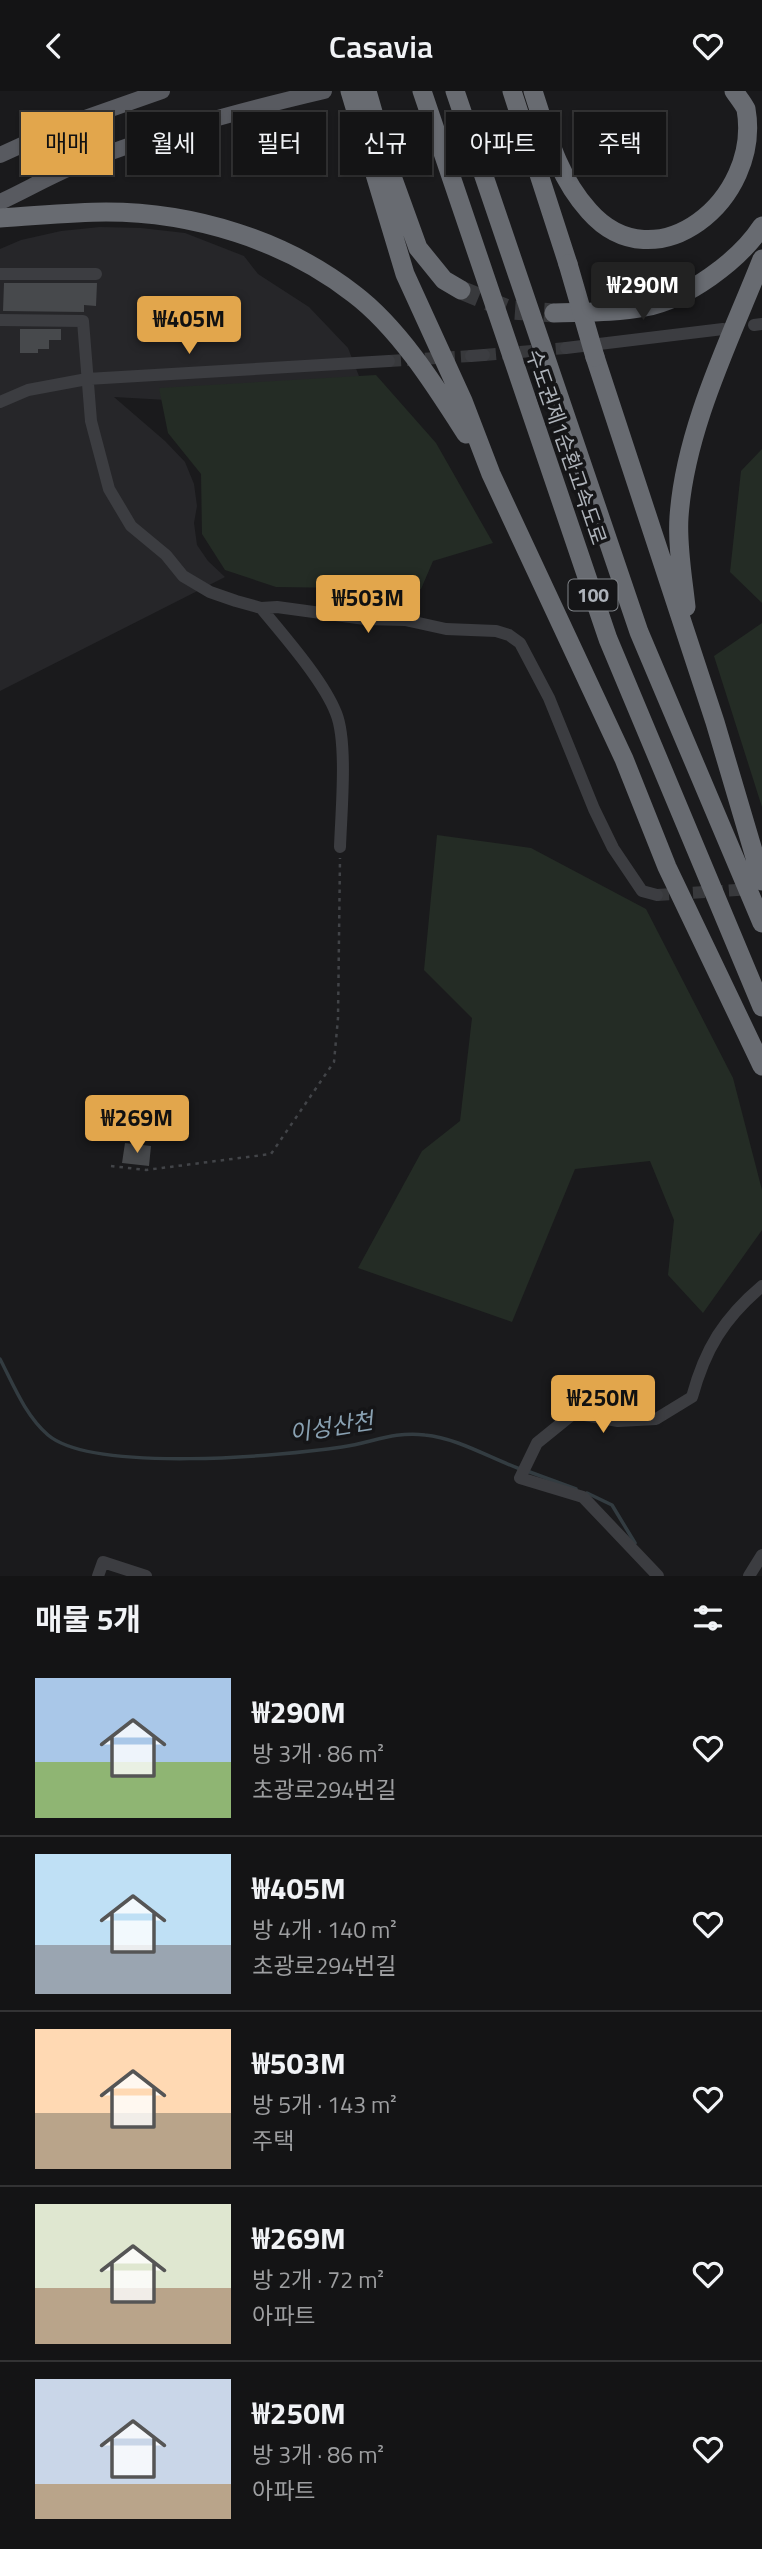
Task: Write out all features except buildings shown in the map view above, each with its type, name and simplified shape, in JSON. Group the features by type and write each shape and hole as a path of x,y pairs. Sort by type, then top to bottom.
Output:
{"highway":[{"path":"350,91 358,112"},
{"path":"367,91 371,112"},
{"name":"수도권제1순환고속도로","path":"422,91 608,639 762,1007"},
{"name":"수도권제1순환고속도로","path":"455,91 639,632 762,923"},
{"path":"512,91 568,264 595,358 688,640 762,881"},
{"path":"533,91 558,165 591,214 612,230 638,239 663,241 697,229 720,216 736,199 747,179 753,158 753,133 746,109 734,91"},
{"path":"383,175 405,274 463,401 491,474 624,759 667,867 762,1066"},
{"path":"384,175 418,248 443,280 461,290"},
{"path":"0,218 108,212 170,217 232,232 311,264 356,295 393,333 430,377 491,474"},
{"path":"554,313 647,307 686,291 724,269 762,226"},
{"path":"688,640 679,518 686,470 702,413 762,259"}],"main road":[{"path":"0,155 68,124 162,91"},
{"path":"0,202 71,167 159,136 324,91"}],"street":[{"path":"0,274 96,274"},
{"path":"0,320 83,321 91,421 109,489 131,526 166,555 183,576 210,591 261,608 278,607 365,619 405,620 446,629 496,631 509,635 520,643 550,698 580,776 613,848 642,891 657,895"},
{"path":"566,348 723,329"},
{"path":"471,356 485,355"},
{"path":"0,402 28,390 87,379 389,361"},
{"path":"261,608 299,654 337,715 341,744 340,847"},
{"path":"658,1576 583,1497 520,1478 537,1443 574,1413 618,1421 656,1419 692,1397 700,1365 720,1328 762,1286"},
{"path":"749,1576 762,1555"},
{"path":"98,1576 103,1562 146,1576"}],"path":[{"path":"111,1166 145,1170 271,1154 334,1062 338,1018 340,847"}],"shaded area":[{"path":"100,227 185,233 244,256 258,274 309,307 348,348 366,394 167,400 114,397 185,462 194,484 197,545 208,561 225,577 0,691 0,249 21,240 61,231"},
{"path":"376,375 436,443 493,543 433,561 421,589 276,587 225,570 202,534 201,474 168,433 159,388"},
{"path":"762,449 762,603 730,572 741,471"},
{"path":"762,623 762,807 714,656"},
{"path":"437,835 531,848 646,909 733,1078 762,1190 762,1230 703,1313 668,1275 674,1220 650,1161 575,1169 512,1322 358,1268 422,1151 460,1121 472,1018 424,970"}],"waterway":[{"name":"이성산천","path":"0,1359 26,1409 48,1435 71,1447 104,1454 145,1458 234,1457 314,1451 413,1434 449,1440 520,1469"},
{"name":"이성산천","path":"527,1471 576,1489"},
{"name":"이성산천","path":"587,1493 612,1505 635,1543"}],"tunnel":[{"path":"461,290 510,310 554,313"},
{"path":"484,355 566,348"},
{"path":"389,361 471,356"},
{"path":"657,895 754,889"}]}
